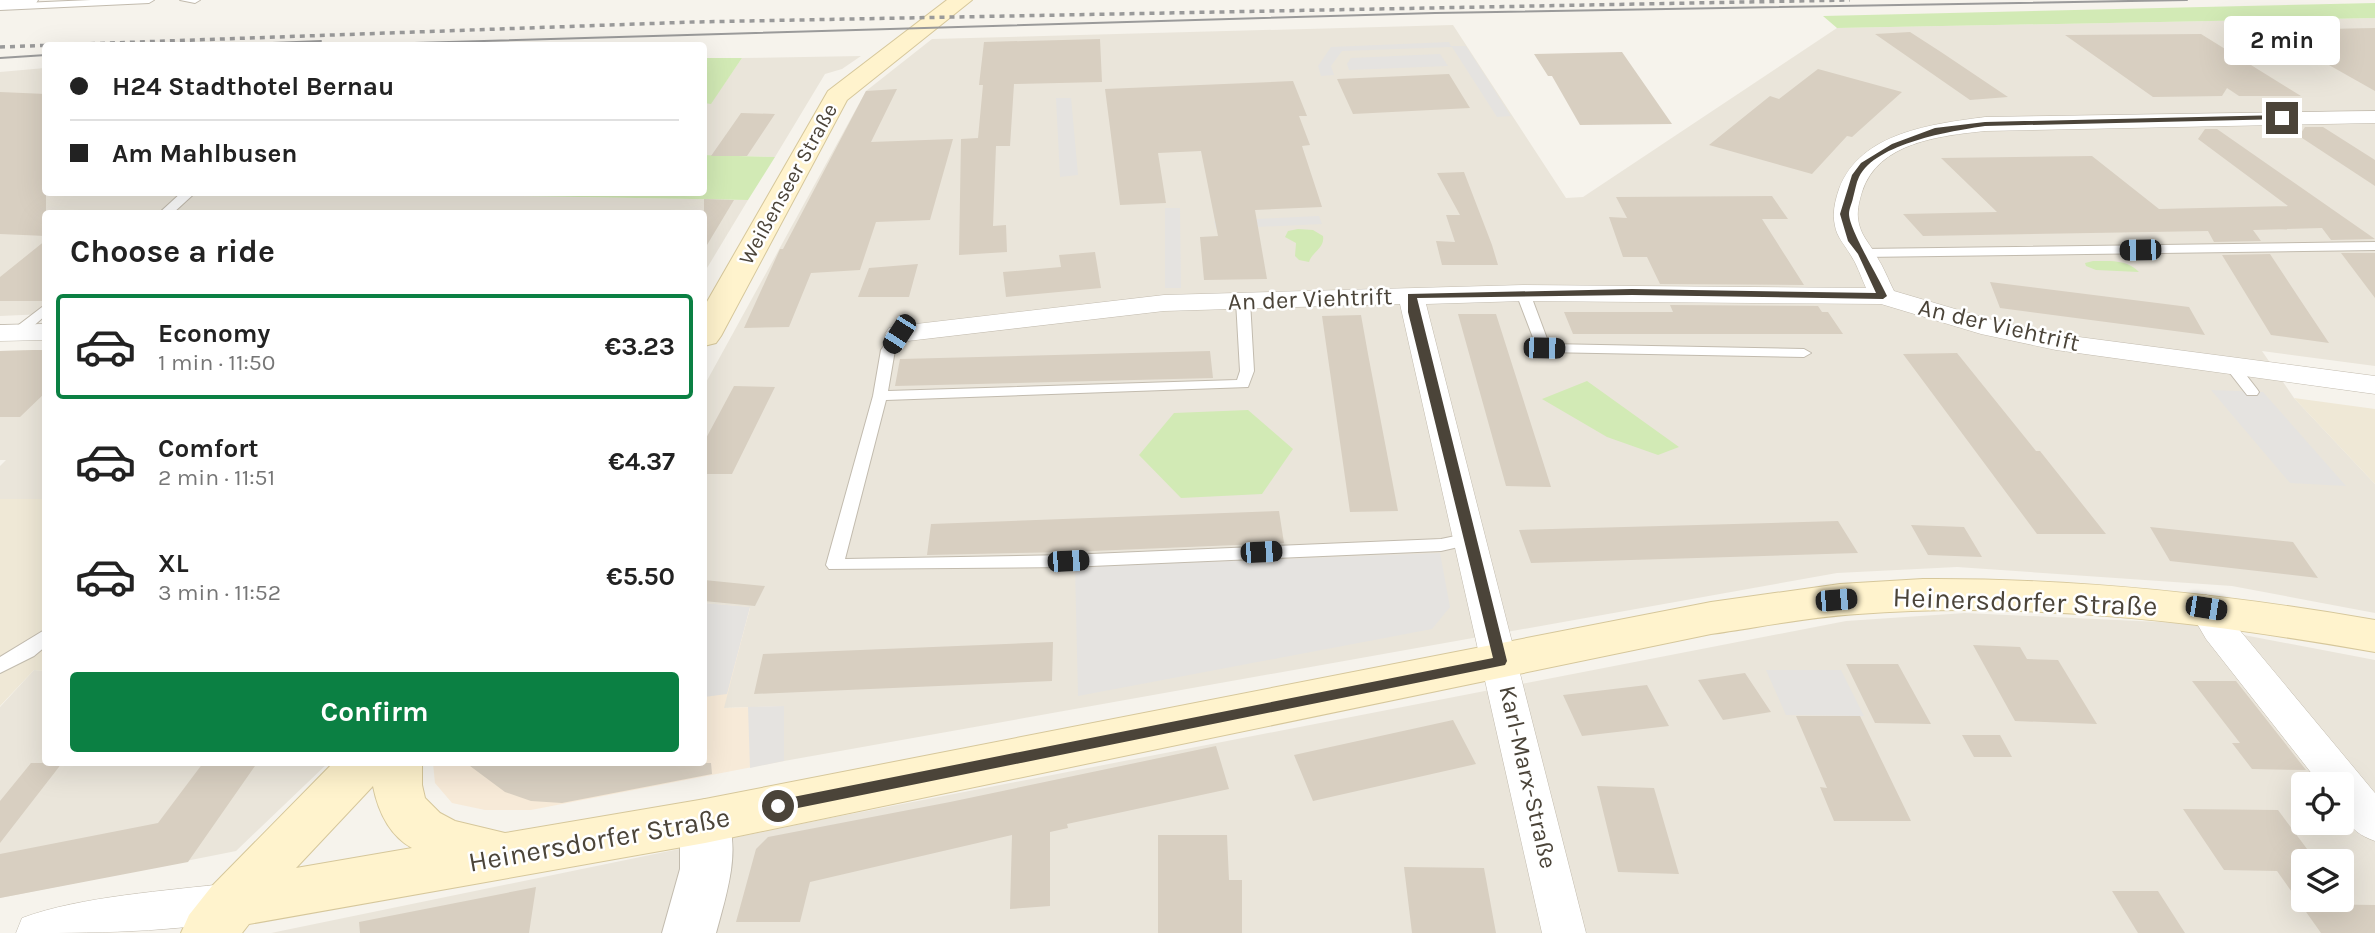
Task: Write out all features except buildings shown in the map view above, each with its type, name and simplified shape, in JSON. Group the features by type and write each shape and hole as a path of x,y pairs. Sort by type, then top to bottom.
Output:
{"main road":[{"name":"Weißenseer Straße","path":"707,322 837,96 961,0"},
{"name":"Heinersdorfer Straße","path":"219,918 518,855 705,821 1711,618 1860,598 2063,598 2206,608 2375,636"},
{"path":"219,918 362,766"},
{"path":"398,766 400,802 421,829 443,840 471,848 518,855"}],"street":[{"path":"0,1 27,0"},
{"path":"1883,296 1863,253 1853,241 1845,214 1854,177 1874,157 1894,146 1935,131 1995,124 2375,117"},
{"name":"An der Viehtrift","path":"899,334 1164,303 1522,293 1883,296 1991,328 2056,342 2375,385"},
{"name":"Karl-Marx-Straße","path":"1412,296 1413,312 1564,933"},
{"path":"8,333 42,332"},
{"path":"2206,608 2219,630 2375,823"},
{"path":"688,933 706,869 705,821"},
{"path":"38,933 128,916 219,918"}],"lane":[{"path":"0,7 149,0"},
{"path":"185,0 195,0"},
{"path":"169,210 185,196"},
{"path":"1863,253 2375,246"},
{"path":"1522,293 1544,348 1804,353"},
{"path":"880,396 1243,384 1247,370 1243,300"},
{"path":"8,333 42,312"},
{"name":"An der Viehtrift","path":"899,334 888,350 880,396 835,565 1068,561 1441,545 1470,539"},
{"path":"2231,365 2252,392"},
{"path":"0,666 42,639"}],"shaded area":[{"path":"2375,18 2375,366 2262,351 2294,398 2375,484 2375,613 2232,586 1957,567 1837,573 784,761 784,706 723,708 750,608 707,603 707,381 866,91 932,39 1453,25 1566,198 1583,197 1837,28"},
{"path":"1449,42 1451,46 1466,46 1511,116 1497,117 1452,47 1342,51 1331,66 1334,75 1321,76 1318,66 1331,47"},
{"path":"1440,54 1448,66 1349,70 1347,64 1351,58"},
{"path":"861,56 842,69 825,74 775,157 707,155 707,103 711,103 742,58"},
{"path":"42,68 42,196 525,196 748,200 707,268 707,210 42,210 42,314 0,316 0,72"},
{"path":"1056,98 1071,98 1078,175 1060,177"},
{"path":"1165,208 1180,208 1181,288 1165,288"},
{"path":"1319,216 1322,224 1216,229 1214,221"},
{"path":"42,350 42,499 0,499 0,466 6,460 0,460 0,351"},
{"path":"2211,390 2263,392 2346,486 2290,483"},
{"path":"2294,398 2375,409 2375,484"},
{"path":"0,499 42,499 42,671 34,670 0,706"},
{"path":"1440,553 1450,607 1432,629 1078,696 1075,567"},
{"path":"707,603 750,607 724,708 784,706 784,761 531,810 485,810 452,803 435,783 433,766 707,766"},
{"path":"707,603 750,607 727,694 707,697"},
{"path":"1965,613 2181,623 2375,660 2375,933 271,933 820,820 1846,621"},
{"path":"34,670 42,671 42,766 325,766 236,851 0,898 0,707"},
{"path":"1766,670 1841,670 1864,716 1786,715"},
{"path":"784,706 784,761 750,768 748,707"}],"green space":[{"path":"2375,3 2375,18 1837,28 1823,16"},
{"path":"707,58 742,58 711,104 707,103"},
{"path":"707,155 775,157 748,200 524,196 707,196"},
{"path":"1313,230 1323,236 1322,244 1309,262 1299,260 1295,256 1296,243 1285,237 1288,231"},
{"path":"2085,263 2124,263 2139,272 2096,270 2086,266"},
{"path":"1587,381 1679,447 1658,455 1607,437 1542,399"},
{"path":"1248,410 1293,449 1262,494 1181,498 1139,455 1174,413"}],"tram line":[{"path":"446,42 1435,13 2187,0"},
{"path":"297,42 321,41"},
{"path":"0,58 42,55"}],"railway":[{"path":"139,42 693,22 1850,0"},
{"path":"0,47 42,45"}],"route":[{"path":"778,806 1500,661 1413,312 1412,296 1632,292 1883,296 1863,253 1853,241 1845,214 1854,177 1874,157 1894,146 1935,131 1985,124 2282,118"}]}
